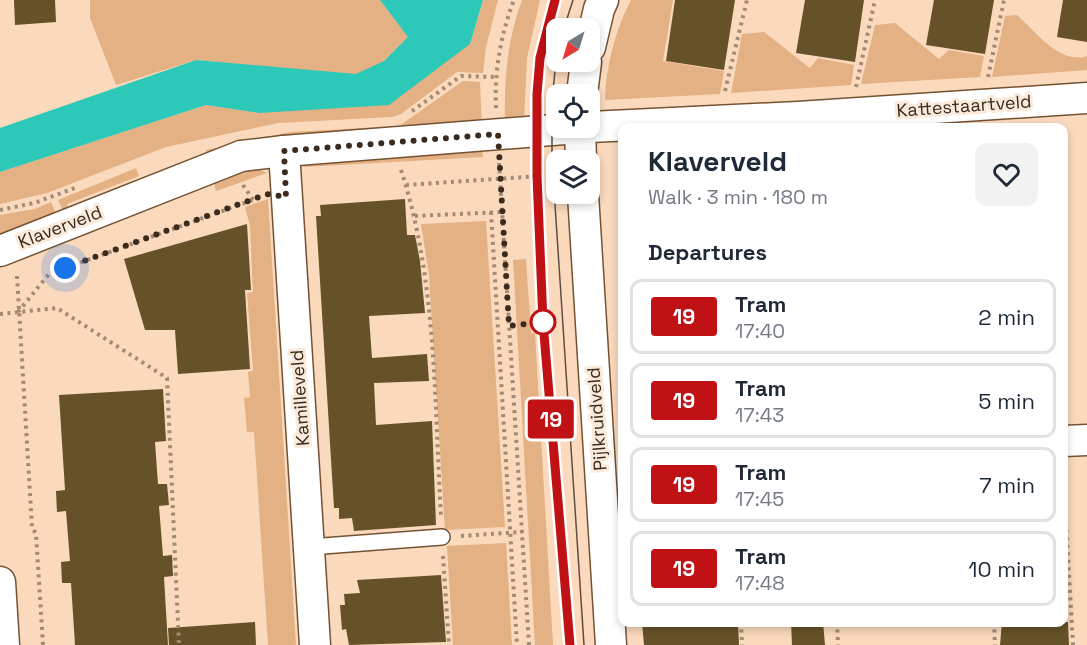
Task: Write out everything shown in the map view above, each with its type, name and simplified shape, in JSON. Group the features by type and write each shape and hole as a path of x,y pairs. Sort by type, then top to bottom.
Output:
{"street":[{"path":"596,18 603,0"},
{"name":"Kattestaartveld","path":"675,123 1087,98"},
{"name":"Kattestaartveld","path":"600,127 618,126"},
{"name":"Klaverveld","path":"8,262 241,156 546,130"},
{"name":"Kamilleveld","path":"284,151 315,645"},
{"name":"Pijlkruidveld","path":"584,204 611,467 611,645"},
{"path":"1068,441 1087,440"},
{"path":"0,582 4,645"}],"lane":[{"path":"310,547 442,537"}],"path":[{"path":"514,0 508,16 496,77 499,163 529,645"},
{"path":"718,121 747,0"},
{"path":"850,114 875,0"},
{"path":"982,105 1004,0"},
{"path":"400,168 415,216 427,286 449,645"},
{"path":"406,185 546,176"},
{"path":"18,312 49,274 267,194 286,197"},
{"path":"491,212 517,645"},
{"path":"415,216 502,212"},
{"path":"8,262 18,312 32,527 36,534 43,645"},
{"path":"0,314 57,308 167,378 179,645"},
{"path":"442,537 522,532"},
{"path":"1068,556 1073,645"},
{"path":"741,627 742,645"},
{"path":"837,627 838,645"},
{"path":"994,627 995,645"}],"shaded area":[{"path":"90,0 380,0 409,37 384,61 356,75 196,60 116,85 90,18"},
{"path":"483,0 498,0 486,47 483,73 457,72 401,114 392,117 278,123 166,147 47,193 0,204 0,172 206,105 259,113 470,44"},
{"path":"522,0 540,0 527,58 524,122 505,123 508,61 513,30"},
{"path":"631,0 673,0 663,61 724,71 720,94 605,100 612,48"},
{"path":"1017,15 1040,38 1058,51 1077,58 1087,56 1087,70 992,77 1005,16"},
{"path":"895,23 939,59 949,50 984,56 980,77 861,84 875,25"},
{"path":"764,32 810,68 818,58 854,65 851,85 731,93 742,34"},
{"path":"463,81 480,82 482,126 210,162 206,150 290,132 399,126"},
{"path":"482,146 483,157 304,167 310,160"},
{"path":"247,164 267,173 216,191 212,177"},
{"path":"136,168 139,176 67,204 71,215 66,217 58,200"},
{"path":"268,199 296,645 268,645 254,432 247,432 244,398 250,397 248,372 253,371 247,293 253,292 250,226 245,207"},
{"path":"51,202 58,219 0,244 0,215 35,209"},
{"path":"486,221 505,527 445,530 429,275 421,224"},
{"path":"526,259 531,333 535,333 553,645 535,645 513,260"},
{"path":"506,543 512,645 453,645 447,546"}],"water":[{"path":"380,0 483,0 470,44 389,105 259,113 206,105 0,172 0,128 196,60 356,74 384,61 408,37"}],"building":[{"path":"14,0 55,0 56,22 15,25"},
{"path":"675,0 735,0 724,70 666,61"},
{"path":"805,0 864,0 855,62 796,53"},
{"path":"934,0 994,0 985,54 926,45"},
{"path":"1063,0 1087,0 1087,42 1057,37"},
{"path":"405,199 407,235 415,235 425,313 369,316 372,358 427,354 429,381 374,383 376,425 432,421 436,525 354,531 352,518 339,519 339,508 334,508 316,216 321,216 320,205"},
{"path":"247,224 251,290 245,290 250,369 178,374 175,330 145,330 124,259"},
{"path":"163,389 166,441 155,442 158,484 167,484 169,505 159,506 163,556 172,555 173,576 164,577 168,645 75,645 71,583 62,583 61,562 70,561 66,511 57,512 56,491 65,490 59,395"},
{"path":"441,575 446,642 349,645 346,629 342,630 340,605 345,605 344,594 360,593 357,580"},
{"path":"255,622 256,645 169,645 168,628"},
{"path":"1068,622 1069,645 1000,645 1002,627 1068,627"},
{"path":"642,627 738,627 739,645 644,645"},
{"path":"791,627 823,627 825,645 792,645"}],"tram line":[{"path":"555,0 547,31 538,92 536,153 546,347 570,645"},
{"name":"19","path":"555,0 540,58 537,94 537,176 543,322 570,645"},
{"path":"567,18 573,0"},
{"path":"555,72 552,102 552,159 584,645"}],"route":[{"path":"65,268 267,194 286,197 284,151 498,134 509,326 543,322"}]}
